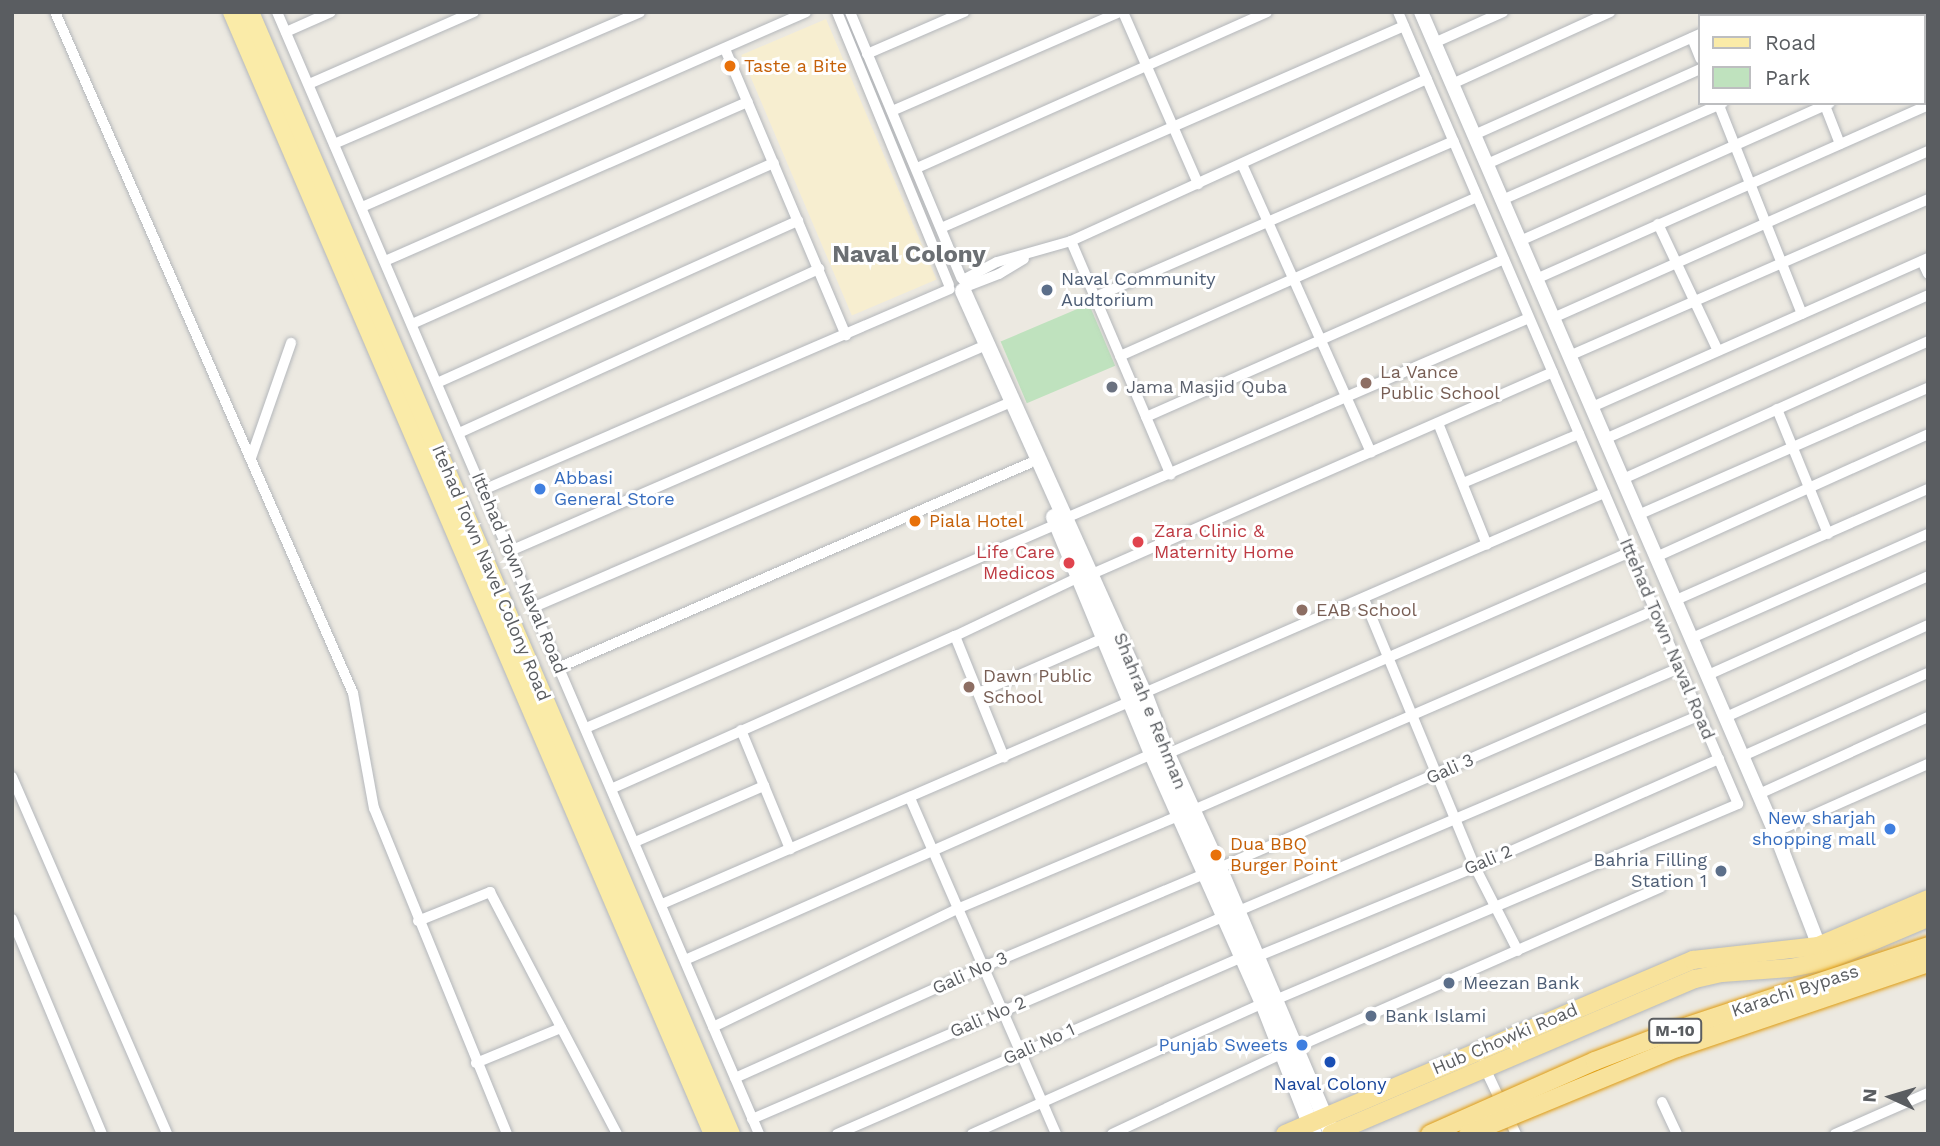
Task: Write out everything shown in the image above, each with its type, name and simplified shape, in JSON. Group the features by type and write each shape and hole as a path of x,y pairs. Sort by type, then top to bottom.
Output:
{"highway":[{"name":"Hub Chowki Road","path":"1285,1134 1322,1128 1476,1050 1693,960 1822,953 1928,899"},
{"path":"1322,1128 1485,1069 1695,979 1721,973 1790,968 1822,953 1928,918"},
{"name":"Karachi Bypass","path":"1430,1134 1651,1040 1928,946"},
{"name":"Karachi Bypass","path":"1468,1134 1676,1048 1928,963"}],"main road":[{"name":"Itehad Town Navel Colony Road","path":"232,12 285,115 731,1134"},
{"name":"Itehad Town Navel Colony Road","path":"250,12 285,115 713,1134"},
{"name":"Shahrah e Rehman","path":"958,286 979,348 1004,405 1030,463 1062,521"},
{"name":"Shahrah e Rehman","path":"958,286 1086,576 1138,697 1159,754 1213,871 1322,1128"},
{"name":"Shahrah e Rehman","path":"1086,576 1104,638 1138,697"}],"street":[{"path":"55,12 353,693 374,808 507,1134"},
{"name":"Ittehad Town Naval Road","path":"277,12 759,1134"},
{"path":"286,32 331,12"},
{"path":"309,84 474,12"},
{"path":"334,144 639,12"},
{"path":"362,207 806,12"},
{"path":"836,12 958,286"},
{"path":"850,12 917,167 941,228 958,286"},
{"path":"867,54 964,12"},
{"path":"892,111 1121,12 1198,184"},
{"path":"917,167 1267,12"},
{"name":"Ittehad Town Naval Road","path":"972,1134 1269,1001 1738,804 1398,12"},
{"path":"1421,12 1743,756 1822,953"},
{"path":"1434,43 1503,12"},
{"path":"1452,84 1610,12"},
{"path":"1742,14 1749,12"},
{"path":"941,228 1404,26"},
{"path":"1474,135 1696,36"},
{"path":"725,49 846,335"},
{"path":"1487,164 1699,69"},
{"path":"483,491 958,286 999,274 1032,254 1071,241 1427,79"},
{"path":"385,261 748,102"},
{"path":"1502,200 1718,105"},
{"path":"1720,105 1802,314"},
{"path":"1520,241 1824,105"},
{"path":"1826,105 1840,144"},
{"path":"1536,279 1928,105"},
{"path":"1095,297 1454,141"},
{"path":"1553,318 1928,151"},
{"path":"412,324 774,163"},
{"path":"1242,164 1371,452"},
{"path":"1120,356 1477,197"},
{"path":"1569,356 1928,199"},
{"path":"437,383 798,221"},
{"path":"1658,225 1718,351"},
{"path":"1071,241 1171,475"},
{"path":"1146,417 1504,259"},
{"path":"1592,407 1925,259 1928,274"},
{"path":"459,433 818,269"},
{"path":"1605,439 1928,295"},
{"path":"586,729 1529,318"},
{"path":"1623,479 1928,341"},
{"path":"251,458 291,343"},
{"path":"510,551 979,348"},
{"path":"612,788 1086,576 1553,372"},
{"path":"1638,515 1928,388"},
{"path":"534,607 1004,405"},
{"path":"1777,410 1828,534"},
{"path":"1438,423 1488,545"},
{"path":"1462,483 1579,434"},
{"path":"1656,557 1928,434"},
{"path":"560,667 1030,463"},
{"path":"1676,600 1928,489"},
{"path":"662,904 1604,493"},
{"path":"1692,638 1928,534"},
{"path":"685,960 934,849 1389,658 1630,552"},
{"path":"1708,675 1928,576"},
{"path":"1364,599 1475,867 1498,907 1518,951"},
{"path":"713,1027 957,909 1655,610"},
{"path":"1726,717 1928,625"},
{"path":"955,636 1003,757"},
{"path":"978,693 1104,638"},
{"name":"Gali 3","path":"1213,871 1679,668"},
{"path":"1743,756 1928,673"},
{"path":"1231,914 1700,715"},
{"path":"1759,794 1928,717"},
{"path":"741,730 790,849"},
{"name":"Gali 2","path":"1249,957 1475,867 1718,759"},
{"path":"1775,832 1928,764"},
{"path":"12,777 167,1134"},
{"path":"635,842 764,786"},
{"path":"910,798 1056,1134"},
{"name":"Gali No 3","path":"735,1078 982,967 1213,871"},
{"path":"1112,1134 1289,1051 1661,887"},
{"path":"418,921 490,892 617,1134"},
{"name":"Gali No 2","path":"752,1119 1231,914"},
{"path":"12,919 102,1134"},
{"name":"Gali No 1","path":"837,1134 1021,1052 1249,957"},
{"path":"476,1063 561,1028"},
{"path":"1476,1050 1516,1134"},
{"path":"1835,1134 1928,1093"},
{"path":"1662,1102 1677,1134"}],"green space":[{"path":"1089,304 1115,366 1027,403 1001,342"}],"sand":[{"path":"826,19 937,280 852,315 741,55"}],"place":[{"name":"Taste a Bite","path":"730,66"},
{"name":"Naval Community Audtorium","path":"1047,290"},
{"name":"La Vance Public School","path":"1366,383"},
{"name":"Jama Masjid Quba","path":"1112,387"},
{"name":"Abbasi General Store","path":"540,489"},
{"name":"Piala Hotel","path":"915,521"},
{"name":"Zara Clinic & Maternity Home","path":"1138,542"},
{"name":"Life Care Medicos","path":"1069,563"},
{"name":"EAB School","path":"1302,610"},
{"name":"Dawn Public School","path":"969,687"},
{"name":"New sharjah shopping mall","path":"1890,829"},
{"name":"Dua BBQ Burger Point","path":"1216,855"},
{"name":"Bahria Filling Station 1","path":"1721,871"},
{"name":"Meezan Bank","path":"1449,983"},
{"name":"Bank Islami","path":"1371,1016"},
{"name":"Punjab Sweets","path":"1302,1045"},
{"name":"Naval Colony","path":"1330,1062"}],"district":[{"name":"Naval Colony","path":"909,255"}]}
